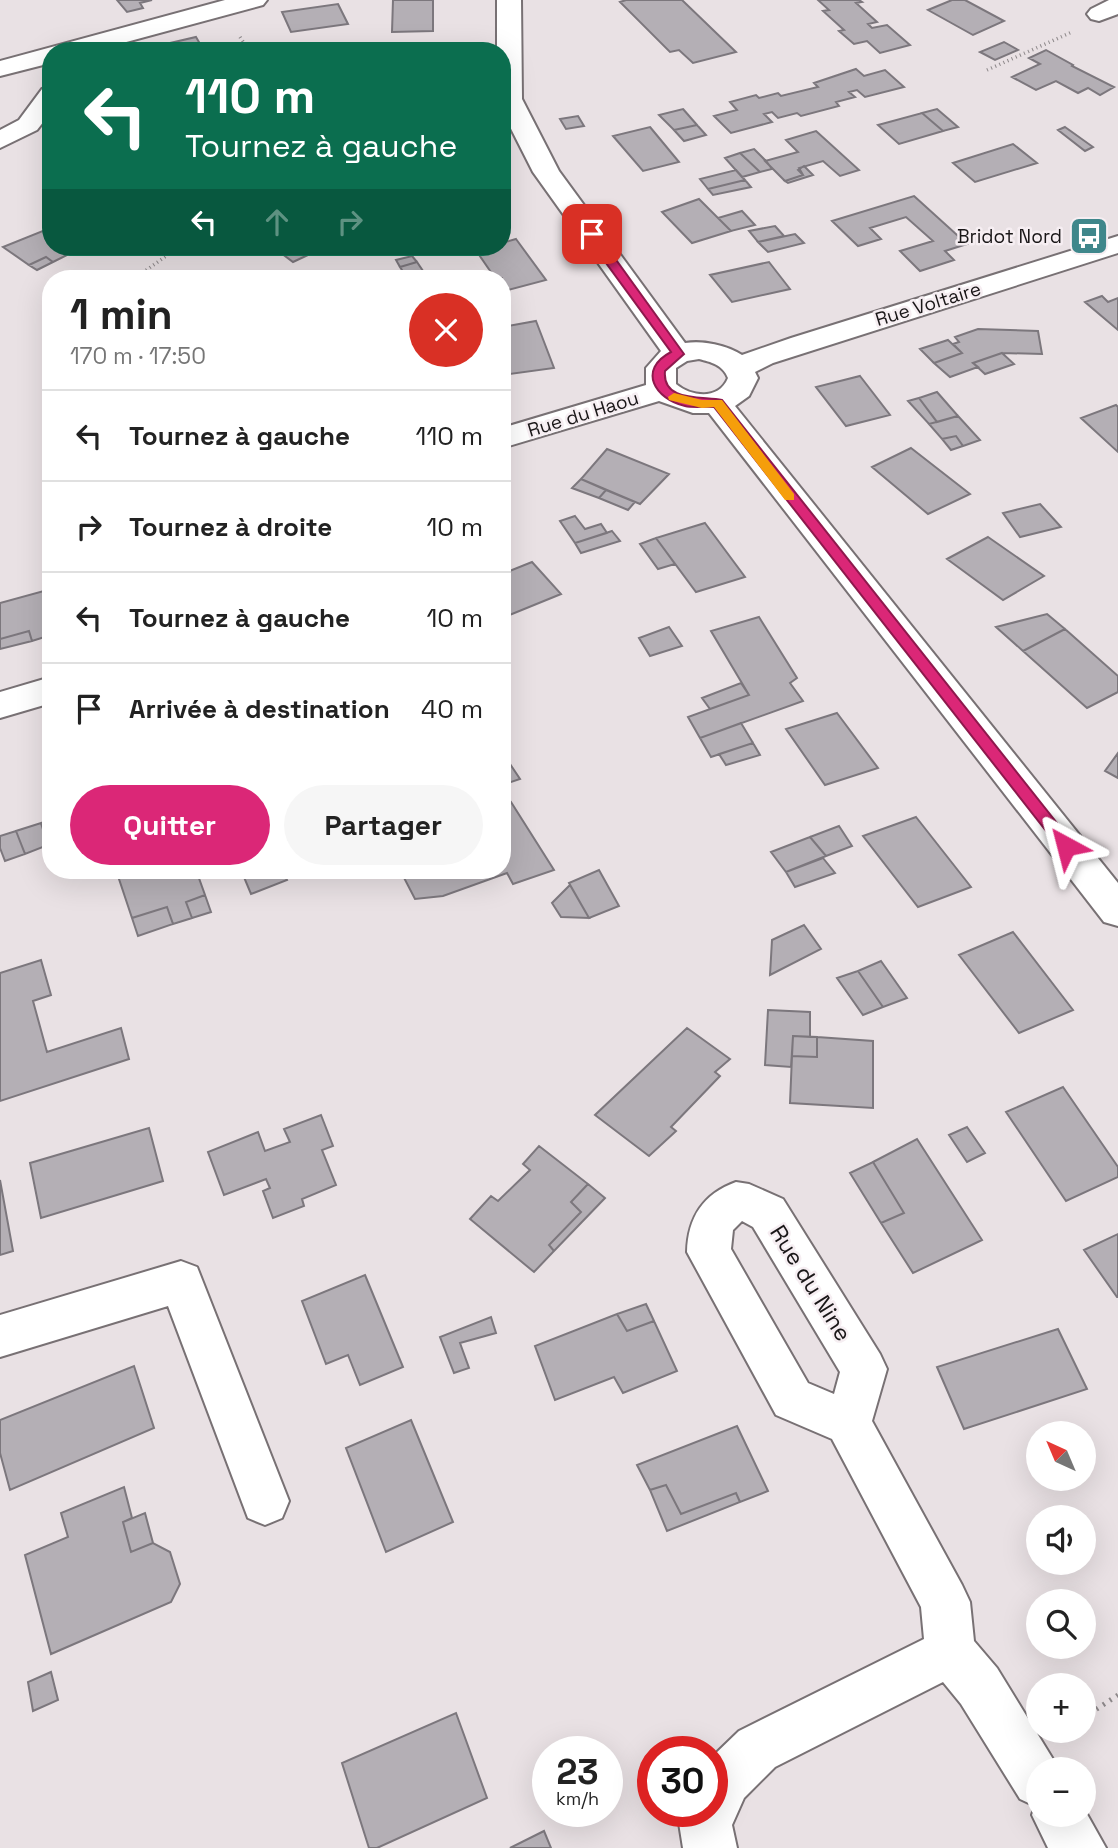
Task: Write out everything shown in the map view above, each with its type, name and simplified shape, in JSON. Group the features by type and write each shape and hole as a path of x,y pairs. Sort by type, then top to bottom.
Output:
{"street":[{"path":"96,42 255,0"},
{"path":"509,0 509,42"},
{"path":"0,69 42,57"},
{"path":"511,103 546,172 678,354"},
{"path":"0,140 28,125 42,106"},
{"name":"Rue Voltaire","path":"740,368 801,344 1118,244"},
{"path":"699,350 714,352 733,360 740,368 744,381 740,390 717,403 687,402 663,390 658,379 659,370 667,359 699,350"},
{"name":"Rue du Haou","path":"511,435 663,390"},
{"path":"717,403 1118,911"},
{"path":"0,705 42,693"},
{"name":"Rue du Nine","path":"736,1201 749,1203 768,1213 864,1369 848,1423 792,1399 709,1252 709,1231 714,1221 719,1212 736,1201"},
{"path":"0,1336 181,1282 265,1501"},
{"path":"848,1423 945,1602 950,1652 979,1686 1026,1762"},
{"path":"728,1778 757,1749 950,1652"},
{"path":"706,1827 710,1848"},
{"path":"1066,1827 1079,1848"}],"path":[{"path":"987,70 1081,27 1109,10"},
{"path":"146,270 166,256"},
{"path":"1096,1709 1118,1695"}],"building":[{"path":"117,0 152,0 140,3 143,8 127,12"},
{"path":"393,0 433,0 433,31 392,32"},
{"path":"682,0 736,52 693,63 679,50 670,52 620,2"},
{"path":"818,0 859,0 862,2 856,3 877,22 868,24 872,28 887,25 910,45 880,53 867,41 854,44 839,31 844,30 823,11 829,10"},
{"path":"952,0 965,0 1004,21 973,35 928,10"},
{"path":"338,4 348,24 291,32 282,12"},
{"path":"196,37 199,42 174,42"},
{"path":"1004,42 1018,50 995,60 980,52"},
{"path":"1046,50 1114,87 1100,95 1088,88 1078,93 1056,81 1036,90 1012,77 1040,64 1029,58"},
{"path":"856,69 864,76 885,70 904,87 865,97 857,90 849,92 855,97 836,102 839,106 801,116 797,113 778,118 772,112 764,114 772,122 731,133 714,116 737,110 730,102 756,95 759,98 778,93 781,96 818,87 814,83"},
{"path":"683,109 697,125 674,130 659,115"},
{"path":"937,109 958,127 943,131 922,113"},
{"path":"922,113 943,131 899,144 878,125"},
{"path":"578,116 584,126 566,129 560,119"},
{"path":"697,125 706,135 684,141 674,130"},
{"path":"650,127 679,162 643,171 613,136"},
{"path":"1065,127 1093,147 1085,151 1058,130"},
{"path":"816,131 859,170 840,176 823,161 799,168 803,175 785,181 765,161 798,152 786,140"},
{"path":"1013,144 1037,163 975,182 953,163"},
{"path":"754,149 772,169 760,172 740,153"},
{"path":"740,153 760,172 742,177 725,158"},
{"path":"804,166 813,175 788,183 785,181 803,175 798,170"},
{"path":"736,170 745,180 708,189 700,179"},
{"path":"745,180 751,187 713,195 708,189"},
{"path":"914,196 967,244 945,251 954,260 920,271 900,251 933,241 906,217 870,228 881,239 858,246 832,221"},
{"path":"699,199 731,231 692,243 662,212"},
{"path":"742,211 755,225 731,231 718,218"},
{"path":"775,226 784,236 758,242 749,231"},
{"path":"42,231 42,256 65,256 53,262 46,257 29,265 3,247"},
{"path":"795,234 804,243 768,252 758,242"},
{"path":"516,239 546,280 511,289 511,270 489,270 480,256 511,256 511,240"},
{"path":"285,256 306,256 293,262"},
{"path":"412,256 417,262 400,267 396,260"},
{"path":"46,257 53,262 37,270 29,265"},
{"path":"417,262 422,270 402,270 400,267"},
{"path":"769,262 790,289 732,302 710,275"},
{"path":"1102,296 1108,302 1118,298 1118,330 1085,302"},
{"path":"536,321 554,368 511,374 511,325"},
{"path":"978,329 1038,331 1042,354 1002,353 973,363 978,367 950,377 934,363 962,353 953,344 959,342 955,337"},
{"path":"948,340 962,353 934,363 920,349"},
{"path":"1002,353 1014,364 985,374 973,363"},
{"path":"860,376 890,415 846,426 816,387"},
{"path":"937,392 958,416 937,422 919,398"},
{"path":"919,398 937,422 929,424 908,401"},
{"path":"1116,405 1118,407 1118,452 1081,418"},
{"path":"958,416 980,440 963,446 956,436 942,439 929,424"},
{"path":"956,436 963,446 951,450 942,439"},
{"path":"911,448 970,494 928,514 872,467"},
{"path":"607,449 669,474 640,504 581,479"},
{"path":"581,479 606,490 599,498 572,488"},
{"path":"606,490 635,502 628,510 599,498"},
{"path":"1040,504 1061,527 1020,537 1003,513"},
{"path":"575,516 585,529 601,524 607,533 575,543 560,521"},
{"path":"705,523 745,577 696,592 656,538"},
{"path":"612,531 620,541 581,553 575,543"},
{"path":"988,537 1044,576 1003,600 947,559"},
{"path":"656,538 675,564 658,569 640,544"},
{"path":"532,562 561,594 511,614 511,570"},
{"path":"42,591 42,638 32,641 29,631 0,639 0,603"},
{"path":"1047,614 1065,629 1023,651 996,627"},
{"path":"759,617 797,678 790,683 803,701 700,738 688,717 749,695 711,631"},
{"path":"669,627 682,646 650,656 639,638"},
{"path":"1065,629 1118,676 1118,692 1087,708 1023,651"},
{"path":"29,631 32,641 0,649 0,639"},
{"path":"741,683 749,695 710,709 702,698"},
{"path":"837,713 878,768 825,785 786,729"},
{"path":"741,723 753,743 711,757 700,738"},
{"path":"753,743 760,755 726,765 719,754"},
{"path":"1118,753 1118,778 1105,771"},
{"path":"511,766 520,779 511,782"},
{"path":"511,802 554,870 513,884 510,879"},
{"path":"916,817 971,887 918,907 863,836"},
{"path":"41,823 42,847 25,854 16,831"},
{"path":"839,826 852,846 826,856 810,837"},
{"path":"16,831 25,854 5,861 0,848 0,836"},
{"path":"810,837 826,856 786,872 771,852"},
{"path":"823,858 835,873 795,887 786,872"},
{"path":"599,870 619,906 589,918 569,883"},
{"path":"119,879 199,879 205,895 186,902 192,918 173,924 167,907 132,918"},
{"path":"245,879 287,880 251,894"},
{"path":"405,879 490,879 443,896 415,899"},
{"path":"570,885 589,918 561,917 552,903"},
{"path":"205,895 211,912 192,918 186,902"},
{"path":"167,907 173,924 138,936 132,918"},
{"path":"804,925 821,949 770,975 772,940"},
{"path":"1013,932 1073,1010 1019,1033 959,955"},
{"path":"41,960 51,995 33,1001 47,1052 121,1028 129,1059 0,1101 0,973"},
{"path":"881,961 907,998 883,1007 858,971"},
{"path":"858,971 883,1007 863,1015 837,978"},
{"path":"768,1010 810,1012 810,1037 793,1036 791,1067 765,1065"},
{"path":"687,1028 730,1059 715,1072 720,1076 671,1127 676,1131 649,1156 595,1115"},
{"path":"793,1036 817,1037 817,1057 792,1056"},
{"path":"817,1037 873,1041 873,1108 790,1103 792,1056 817,1057"},
{"path":"1063,1087 1118,1167 1118,1177 1066,1201 1006,1112"},
{"path":"321,1115 333,1146 322,1150 336,1185 302,1199 304,1206 273,1218 263,1191 270,1188 266,1179 224,1195 208,1152 258,1132 265,1151 290,1142 284,1129"},
{"path":"967,1127 985,1153 967,1162 949,1135"},
{"path":"149,1128 163,1181 41,1218 30,1163"},
{"path":"917,1139 982,1240 913,1273 881,1223 904,1213 873,1162"},
{"path":"539,1146 588,1184 571,1202 581,1212 549,1245 554,1251 534,1272 470,1219 491,1196 498,1201 530,1170 523,1164"},
{"path":"873,1162 904,1213 881,1223 850,1173"},
{"path":"0,1180 13,1251 0,1255"},
{"path":"588,1184 605,1198 554,1251 549,1245 581,1212 571,1202"},
{"path":"1118,1234 1118,1297 1117,1297 1084,1250"},
{"path":"365,1275 403,1367 360,1385 348,1355 326,1364 302,1301"},
{"path":"646,1304 654,1321 627,1331 617,1314"},
{"path":"617,1314 627,1331 654,1321 677,1371 623,1393 614,1377 555,1400 535,1346"},
{"path":"491,1317 496,1333 460,1343 469,1368 454,1373 440,1337"},
{"path":"1058,1329 1087,1389 964,1429 937,1367"},
{"path":"134,1366 154,1428 10,1490 0,1453 0,1420"},
{"path":"411,1420 453,1522 386,1552 346,1448"},
{"path":"737,1426 768,1491 740,1502 736,1493 681,1514 666,1485 650,1490 637,1465"},
{"path":"666,1485 681,1514 736,1493 740,1502 667,1531 650,1490"},
{"path":"124,1487 132,1518 123,1522 131,1552 153,1543 170,1552 180,1584 171,1602 51,1654 25,1555 68,1537 61,1513"},
{"path":"145,1513 153,1543 131,1552 123,1522"},
{"path":"51,1672 58,1700 33,1711 28,1682"},
{"path":"456,1713 487,1798 377,1848 369,1848 342,1763"},
{"path":"544,1831 551,1848 510,1848"}],"slow traffic":[{"path":"674,397 687,402 717,403 789,497"}],"place":[{"name":"Bridot Nord","path":"1089,236"}],"route":[{"path":"592,234 678,354 667,359 659,370 658,379 663,390 687,402 717,403 1066,846"}]}
